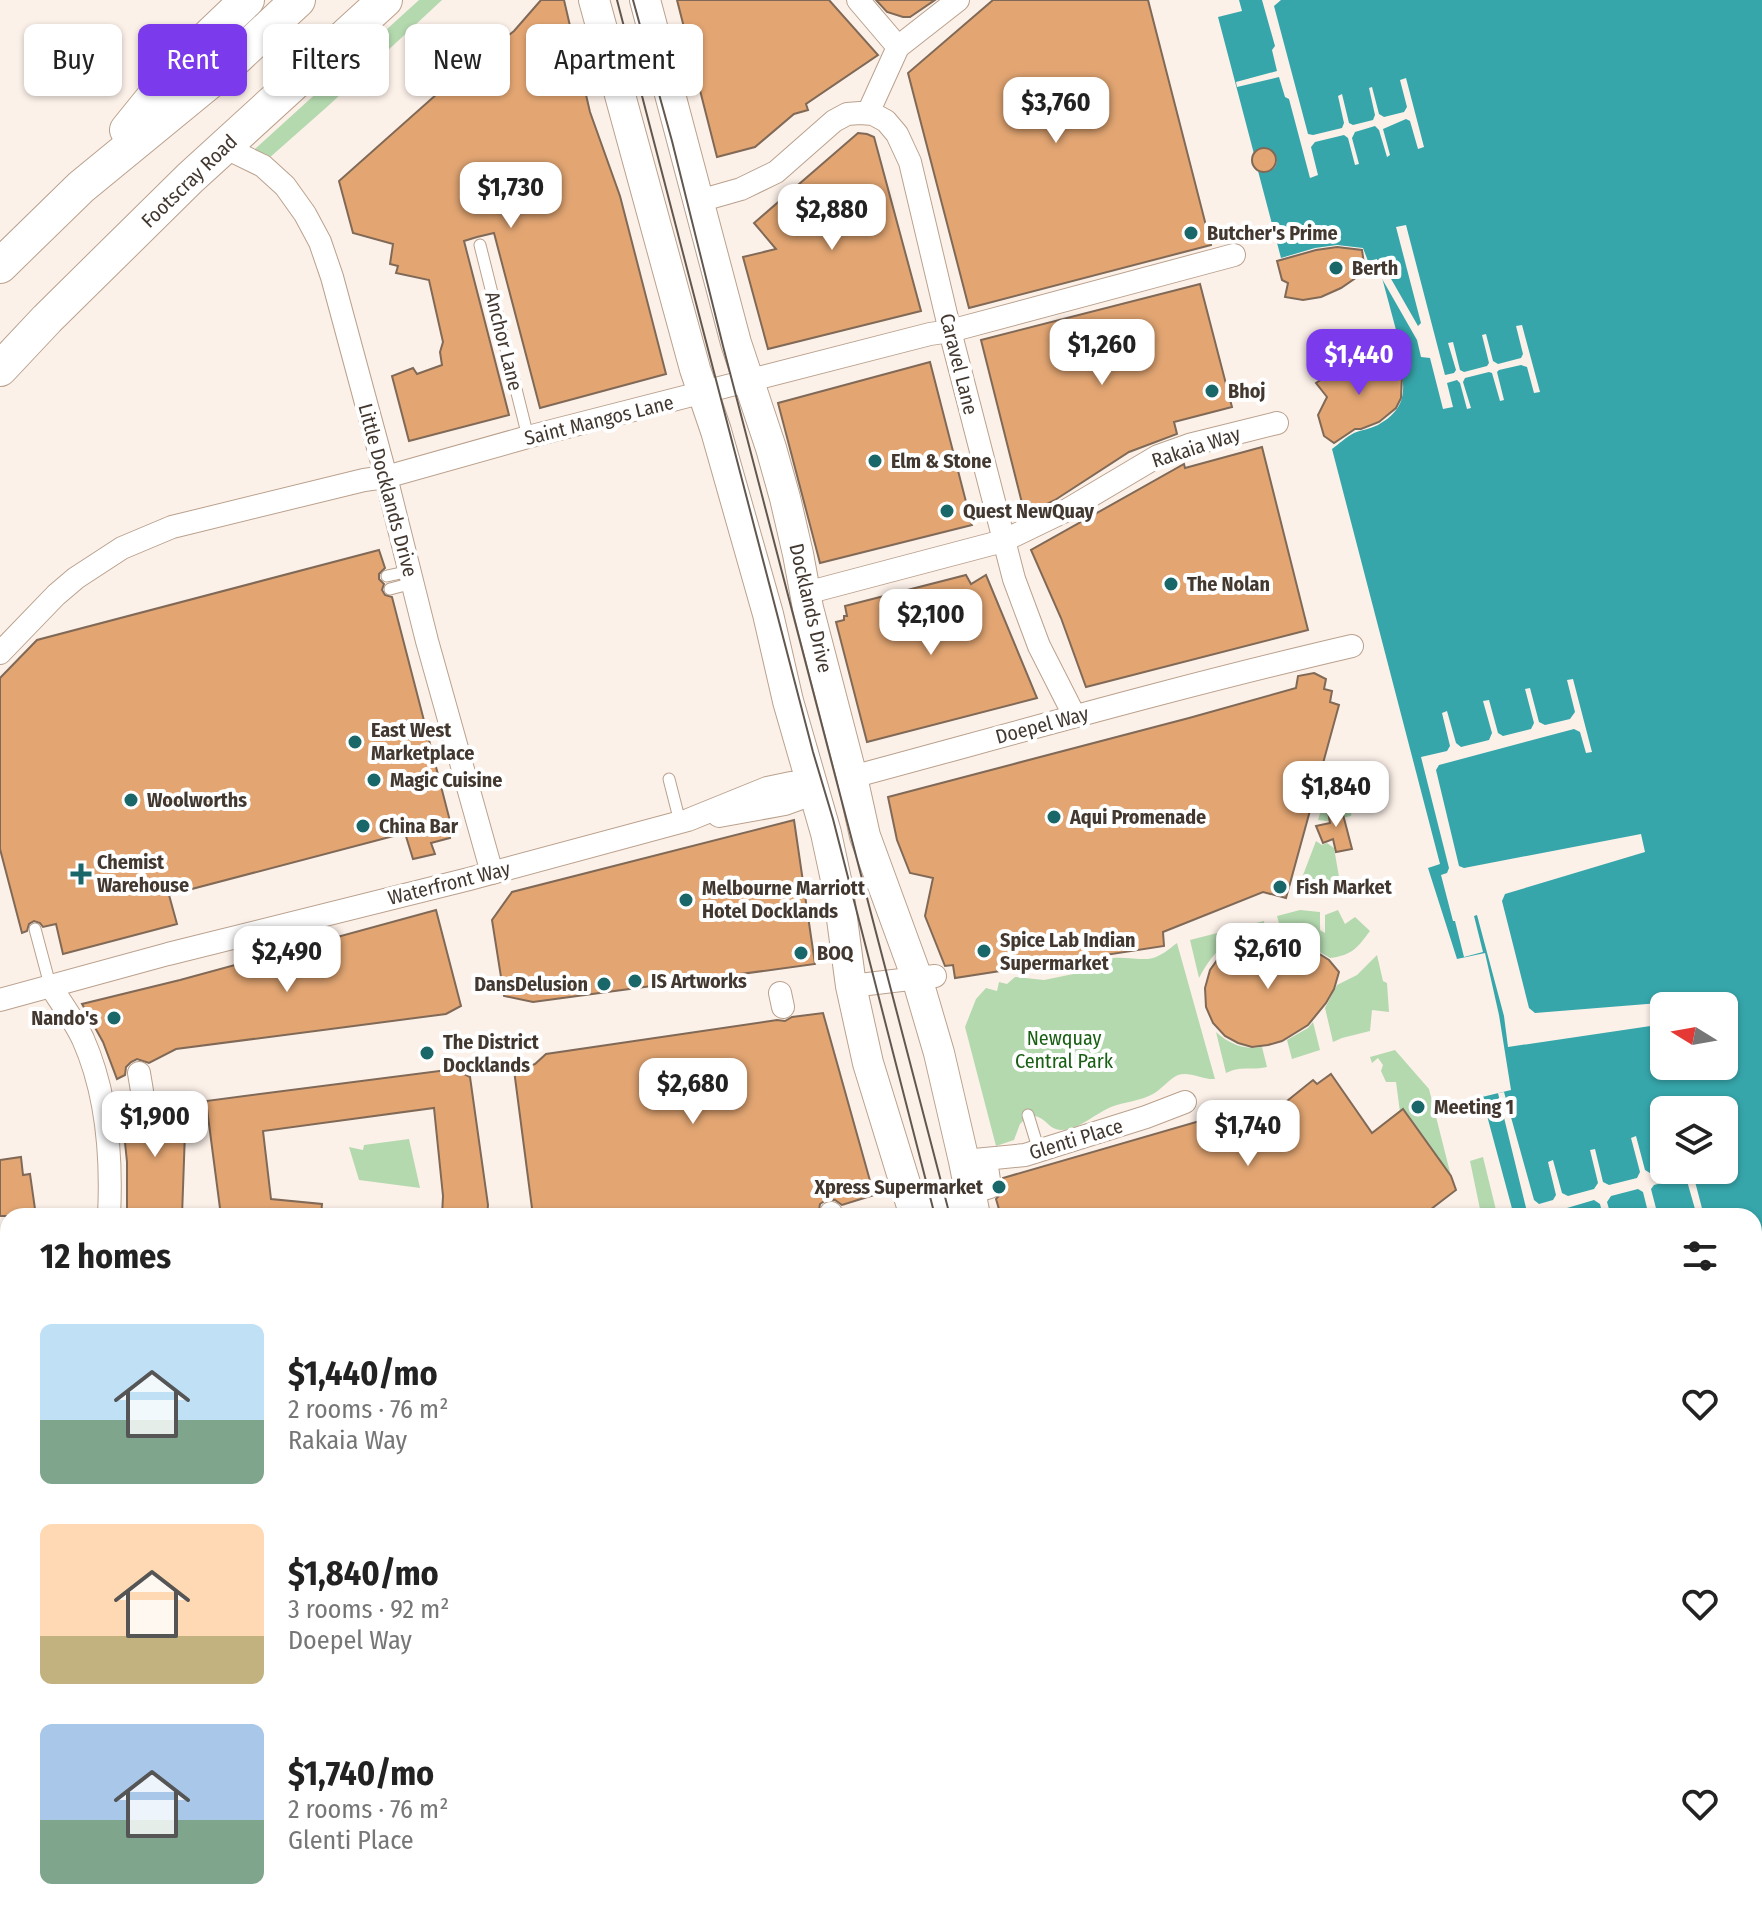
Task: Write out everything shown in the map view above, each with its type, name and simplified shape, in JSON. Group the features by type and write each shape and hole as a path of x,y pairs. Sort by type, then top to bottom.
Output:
{"main road":[{"path":"81,187 182,62 247,0"},
{"path":"0,266 81,187 220,73 298,0"},
{"name":"Footscray Road","path":"0,369 190,178 385,0"}],"street":[{"path":"594,0 814,787 834,863 851,986 871,1076 912,1208"},
{"name":"Docklands Drive","path":"645,0 736,343 781,485 869,849 926,977 946,1078 975,1160 972,1204"},
{"path":"858,0 898,47"},
{"path":"699,201 764,179 789,163 841,117 868,113 898,47 958,0"},
{"name":"Caravel Lane","path":"868,113 886,121 907,153 1003,541 1025,612 1074,715"},
{"name":"Little Docklands Drive","path":"224,147 263,166 285,186 320,242 492,873"},
{"name":"Saint Mangos Lane","path":"0,653 76,578 98,562 146,536 172,527 386,477 528,437 950,331 1234,255"},
{"name":"Rakaia Way","path":"806,593 1003,541 1067,510 1158,456 1277,423"},
{"name":"Doepel Way","path":"852,777 1074,715 1352,646"},
{"name":"Waterfront Way","path":"0,1000 684,821 785,804 814,787 852,777"},
{"path":"851,986 926,977"},
{"path":"50,985 81,1035 94,1066 102,1098 109,1170 109,1208"},
{"name":"Waterfront Way","path":"0,993 24,992"},
{"name":"Glenti Place","path":"975,1160 1010,1158 1039,1151 1185,1102"},
{"path":"949,1208 972,1204"}],"lane":[{"name":"Anchor Lane","path":"480,245 528,437"},
{"path":"389,582 412,577"},
{"path":"669,779 684,821"},
{"path":"35,929 50,985"},
{"path":"1028,1115 1039,1151"}],"green space":[{"path":"419,0 442,0 416,24 405,24 405,34 389,49 389,27"},
{"path":"313,96 339,96 268,159 255,149"},
{"path":"1352,762 1357,770 1351,816 1318,820 1326,793 1336,795"},
{"path":"1316,841 1334,848 1341,888 1314,888 1300,883"},
{"path":"1300,910 1320,912 1320,930 1325,933 1325,915 1338,910 1345,924 1355,917 1370,931 1354,950 1330,958 1306,944 1283,938 1277,916"},
{"path":"1264,921 1266,935 1242,938 1225,945 1199,978 1190,940"},
{"name":"Newquay Central Park","path":"1177,943 1215,1079 1178,1075 1148,1096 1111,1107 1068,1129 1052,1128 1039,1117 1028,1116 1020,1124 1014,1140 996,1146 965,1027 976,999 986,988 997,991 999,982 1007,984 1015,977 1044,980 1093,970 1097,964 1110,958 1148,959 1164,953"},
{"path":"1377,955 1383,981 1387,983 1389,1012 1372,1010 1370,1031 1333,1042 1325,1008 1337,985 1357,975"},
{"path":"1313,1022 1320,1050 1292,1059 1287,1040"},
{"path":"1216,1032 1237,1045 1262,1047 1267,1067 1226,1073"},
{"path":"1395,1050 1429,1089 1451,1176 1403,1110 1400,1112 1396,1082 1386,1082 1381,1071 1383,1065 1378,1058 1372,1063 1370,1057"},
{"path":"409,1139 420,1188 359,1180 349,1147 363,1150 364,1145"},
{"path":"1483,1157 1496,1208 1480,1208 1470,1161"}],"water":[{"path":"1239,0 1762,0 1762,1208 1512,1208 1482,1097 1511,1090 1485,953 1457,959 1428,868 1440,864 1332,449 1354,433 1378,425 1395,411 1402,396 1399,357 1403,356 1377,259 1368,261 1363,248 1337,245 1281,258 1258,171 1274,168 1276,158 1269,149 1254,154 1218,17 1242,11"}],"pier":[{"path":"1262,0 1281,0 1274,6 1308,134 1342,128 1344,123 1338,96 1342,94 1349,123 1353,125 1373,120 1375,115 1369,88 1372,87 1379,114 1384,117 1404,112 1407,107 1400,80 1406,78 1424,147 1418,149 1410,121 1406,119 1383,129 1390,155 1387,157 1375,126 1355,132 1352,138 1359,164 1355,165 1348,138 1344,135 1315,142 1311,147 1318,175 1310,178 1289,99 1285,97 1279,77 1237,87 1236,82 1277,71 1272,50 1275,46"},
{"path":"1406,225 1445,375 1456,370 1448,343 1453,342 1460,370 1464,372 1487,366 1489,363 1482,335 1486,334 1493,361 1498,364 1521,358 1523,354 1516,326 1522,325 1540,392 1534,393 1527,367 1521,365 1497,372 1504,400 1500,401 1492,373 1489,372 1465,378 1463,382 1471,408 1467,409 1460,383 1457,380 1447,383 1453,407 1443,409 1430,358 1421,357 1417,340 1381,277 1377,261 1390,277 1418,326 1421,323 1396,227"},
{"path":"1573,679 1592,752 1586,753 1580,732 1574,729 1439,765 1436,770 1459,866 1464,868 1641,834 1645,852 1505,894 1502,901 1529,1008 1535,1013 1650,1004 1650,1026 1508,1047 1504,1016 1477,915 1474,916 1483,952 1464,957 1453,921 1441,875 1447,873 1449,868 1421,757 1447,751 1450,746 1442,713 1447,711 1456,743 1461,747 1489,740 1492,733 1483,701 1489,700 1498,733 1503,736 1531,729 1534,723 1525,689 1530,688 1539,722 1545,725 1570,719 1575,712 1567,680"},
{"path":"1504,1092 1534,1200 1539,1204 1553,1200 1556,1195 1548,1162 1553,1160 1562,1193 1568,1196 1594,1189 1598,1183 1590,1150 1595,1149 1603,1182 1609,1185 1637,1178 1640,1172 1631,1138 1636,1136 1645,1170 1650,1173 1650,1184 1658,1184 1651,1189 1656,1208 1647,1208 1643,1192 1638,1189 1611,1196 1607,1202 1609,1208 1601,1208 1594,1200 1567,1208 1526,1208 1498,1093"},
{"path":"1688,1184 1696,1184 1702,1208 1695,1208"}],"building":[{"path":"541,0 564,0 570,24 526,24 526,96 586,96 620,196 666,374 540,408 494,233 477,237 464,241 509,415 409,441 392,376 413,368 417,374 442,365 440,352 443,342 429,280 396,273 398,266 390,264 393,244 353,233 339,181 435,96 510,96 510,34"},
{"path":"677,0 829,0 878,55 806,104 808,110 794,114 755,147 717,157 701,96 703,24 683,24"},
{"path":"876,0 935,0 910,17 903,17 887,12"},
{"path":"993,0 1148,0 1211,245 969,308 908,73"},
{"path":"858,133 874,137 921,311 768,349 743,257 776,249 754,223"},
{"path":"1264,148 1273,151 1276,160 1273,169 1264,172 1255,169 1252,160 1255,151"},
{"path":"1337,247 1362,250 1364,264 1357,277 1321,297 1303,300 1285,297 1288,283 1282,280 1277,261"},
{"path":"1200,284 1232,407 1174,422 1177,434 1129,452 1055,500 1025,515 981,340"},
{"path":"1372,361 1399,366 1401,398 1396,408 1379,422 1355,429 1334,443 1324,436 1318,415 1327,397 1316,383 1343,366"},
{"name":"Elm & Stone","path":"930,362 972,525 820,563 778,403"},
{"name":"The Nolan","path":"1262,447 1308,630 1086,687 1061,618 1031,550 1184,464 1185,468"},
{"path":"379,550 385,568 379,579 384,584 382,590 385,595 392,597 450,821 447,822 450,838 431,843 435,854 413,859 405,833 169,895 177,924 63,954 56,924 43,927 34,921 22,933 0,849 0,678 37,640"},
{"path":"966,575 971,584 986,575 1037,698 867,742 836,622 847,616 845,606"},
{"path":"1314,673 1326,679 1324,689 1332,691 1330,702 1339,705 1286,898 1263,892 1163,932 1164,946 955,978 953,965 945,966 925,916 933,878 910,873 897,840 888,797 1296,688 1298,676"},
{"path":"1340,803 1352,849 1336,852 1333,839 1323,843 1316,826 1330,823 1327,806"},
{"path":"794,820 815,964 533,1002 504,996 492,920 512,892"},
{"path":"436,910 461,1006 446,1014 176,1049 149,1063 137,1059 131,1062 126,1067 125,1075 117,1079 103,1042 82,1004 180,980"},
{"path":"1263,940 1291,943 1316,952 1329,960 1339,972 1326,1003 1308,1025 1282,1041 1252,1047 1225,1036 1213,1023 1206,1007 1205,988 1210,970 1220,956 1236,946"},
{"path":"823,1013 874,1195 842,1205 835,1200 826,1200 819,1208 532,1208 514,1070 535,1064 546,1054 785,1021 792,1017"},
{"path":"455,1069 470,1077 488,1208 442,1208 434,1108 263,1131 271,1199 322,1204 322,1208 220,1208 206,1101"},
{"path":"1331,1074 1372,1133 1403,1109 1451,1176 1456,1190 1432,1208 999,1208 996,1199 1003,1191 1003,1178 1241,1109 1282,1105 1313,1080 1317,1084"},
{"path":"186,1104 182,1208 127,1208 127,1162 122,1113"},
{"path":"21,1157 23,1175 30,1174 35,1208 0,1208 0,1160"}],"tram line":[{"path":"617,0 933,1208"},
{"path":"633,0 948,1208"}],"place":[{"name":"Butcher's Prime","path":"1191,233"},
{"name":"Berth","path":"1336,268"},
{"name":"Bhoj","path":"1212,391"},
{"name":"Elm & Stone","path":"875,461"},
{"name":"Quest NewQuay","path":"947,511"},
{"name":"The Nolan","path":"1171,584"},
{"name":"East West Marketplace","path":"355,742"},
{"name":"Magic Cuisine","path":"374,780"},
{"name":"Woolworths","path":"131,800"},
{"name":"Aqui Promenade","path":"1054,817"},
{"name":"China Bar","path":"363,826"},
{"name":"Chemist Warehouse","path":"81,874"},
{"name":"Fish Market","path":"1280,887"},
{"name":"Melbourne Marriott Hotel Docklands","path":"686,900"},
{"name":"Spice Lab Indian Supermarket","path":"984,951"},
{"name":"BOQ","path":"801,953"},
{"name":"IS Artworks","path":"635,981"},
{"name":"DansDelusion","path":"604,984"},
{"name":"Nando's","path":"114,1018"},
{"name":"The District Docklands","path":"427,1053"},
{"name":"Meeting 1","path":"1418,1107"},
{"name":"Xpress Supermarket","path":"999,1187"}]}
